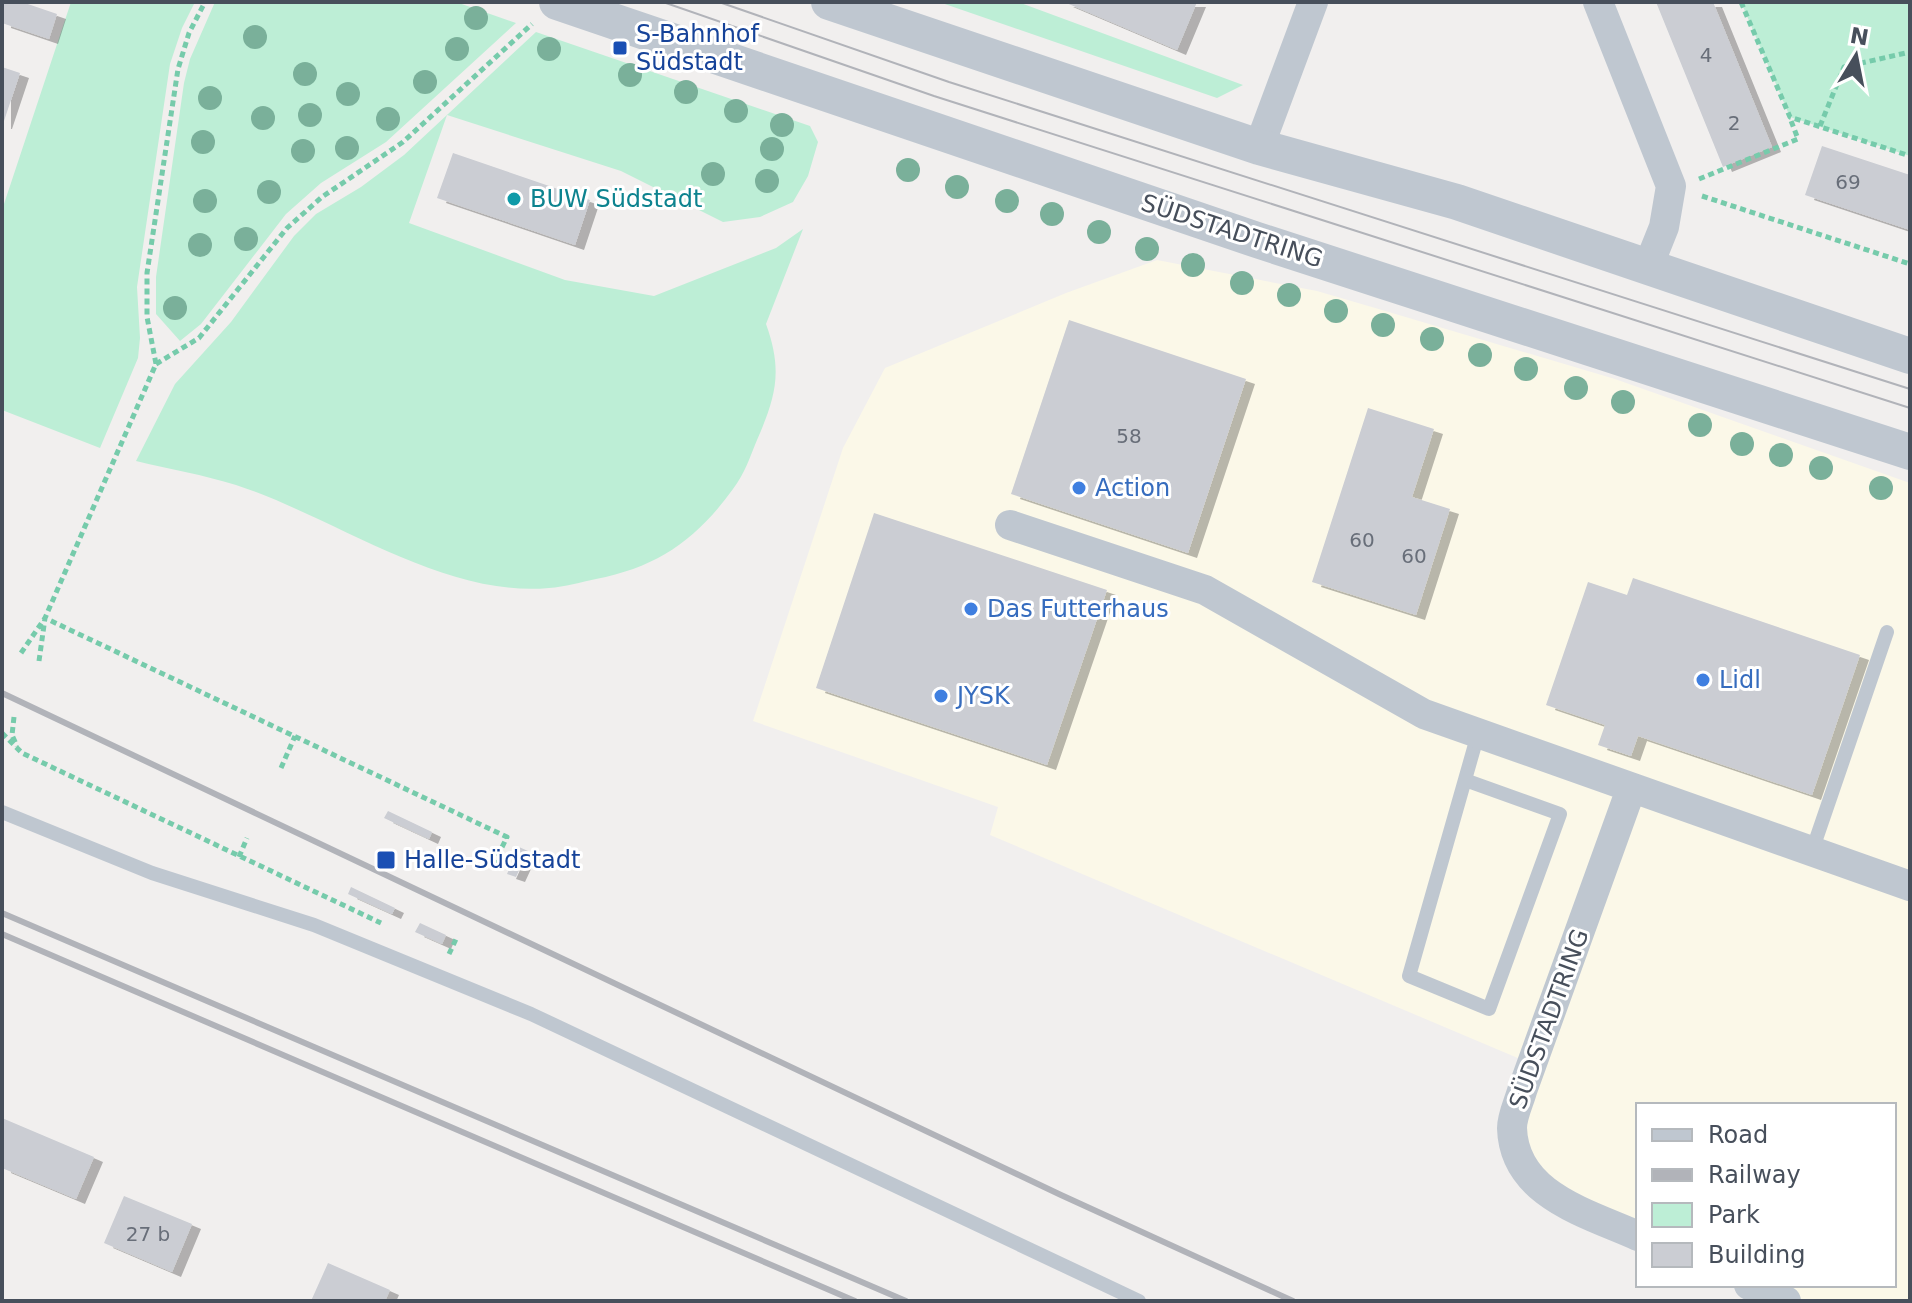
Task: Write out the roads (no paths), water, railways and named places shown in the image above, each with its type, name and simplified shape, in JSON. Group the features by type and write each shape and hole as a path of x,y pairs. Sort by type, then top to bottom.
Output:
{"street":[{"path":"829,2 1259,147 1457,202 1910,356"},
{"path":"1259,147 1313,2"},
{"path":"1598,2 1671,186 1664,227 1648,267"},
{"name":"SÜDSTADTRING","path":"547,8 1910,452"},
{"path":"1010,525 1205,590 1424,714 1910,886"},
{"name":"SÜDSTADTRING","path":"1631,789 1512,1126 1521,1166 1554,1199 1636,1235"},
{"path":"1754,1287 1786,1301"}],"lane":[{"path":"1812,851 1887,632"},
{"path":"1465,780 1560,814 1489,1009 1409,976 1478,734"},
{"path":"2,812 152,873 314,925 531,1014 1139,1301"}],"tram line":[{"path":"663,2 934,96 1910,408"},
{"path":"719,2 949,82 1910,389"}],"railway":[{"path":"2,693 1061,1195 1293,1301"},
{"path":"2,913 906,1301"},
{"path":"2,934 855,1301"}],"place":[{"name":"S-Bahnhof Südstadt","path":"620,48"},
{"name":"BUW Südstadt","path":"514,199"},
{"name":"Action","path":"1079,488"},
{"name":"Das Futterhaus","path":"971,609"},
{"name":"Lidl","path":"1703,680"},
{"name":"JYSK","path":"941,696"},
{"name":"Halle-Südstadt","path":"386,860"}]}
